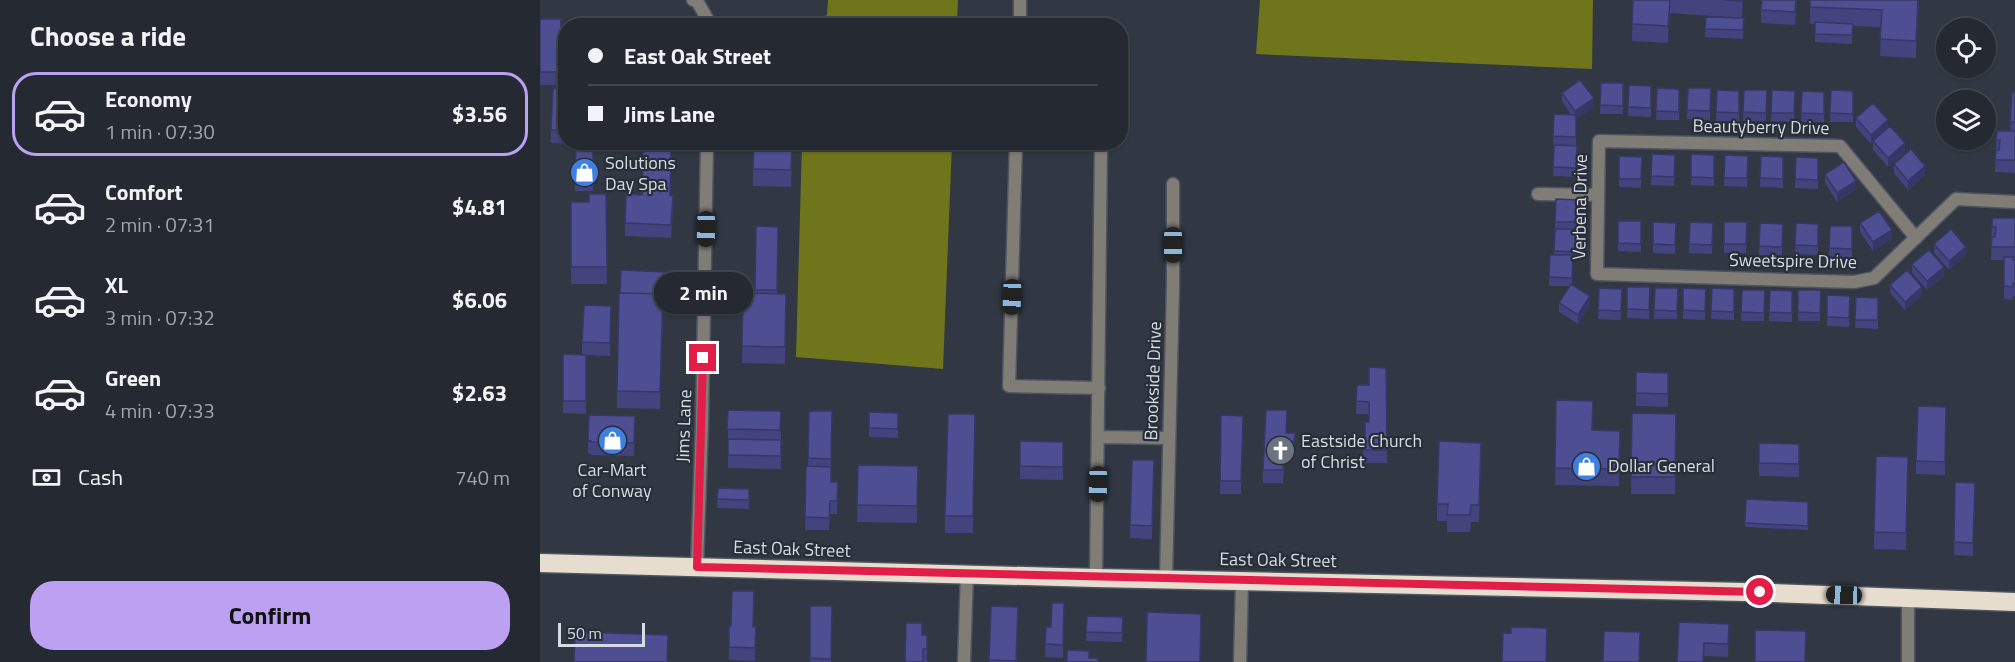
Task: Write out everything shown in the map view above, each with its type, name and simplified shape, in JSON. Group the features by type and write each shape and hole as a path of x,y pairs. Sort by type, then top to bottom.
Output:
{"highway":[{"name":"East Oak Street","path":"540,563 1096,578 1723,591 2015,602"}],"street":[{"path":"1020,0 1020,18"},
{"path":"695,1 707,18"},
{"name":"Verbena Drive","path":"1597,274 1599,141"},
{"name":"Beautyberry Drive","path":"1599,141 1840,146 1916,238"},
{"name":"Jims Lane","path":"697,567 707,150"},
{"path":"1016,150 1009,386 1099,388"},
{"path":"1096,578 1101,150"},
{"name":"Brookside Drive","path":"1166,579 1173,184"},
{"path":"1538,194 1598,195"},
{"name":"Sweetspire Drive","path":"1597,274 1854,282 1874,278 1956,200 2015,202"},
{"path":"1099,437 1169,438"},
{"path":"964,662 967,574"},
{"path":"1240,662 1242,580"},
{"path":"1908,598 1908,662"}],"green space":[{"path":"828,0 958,0 957,18 821,18 827,15"},
{"path":"1260,0 1593,0 1592,69 1256,54"},
{"path":"802,150 952,150 943,369 796,357"}],"building":[{"path":"1633,0 1670,0 1668,26 1632,24"},
{"path":"1762,0 1796,0 1795,12 1761,10"},
{"path":"1810,0 1918,0 1916,41 1880,39 1882,10 1810,7"},
{"path":"1706,17 1744,18 1743,30 1705,29"},
{"path":"540,19 558,19 558,72 540,72"},
{"path":"1815,22 1853,24 1852,35 1815,34"},
{"path":"1580,80 1594,98 1575,111 1562,93"},
{"path":"1601,83 1623,83 1623,106 1600,105"},
{"path":"1629,85 1651,86 1651,108 1628,107"},
{"path":"553,88 558,88 558,130 551,130"},
{"path":"1657,88 1679,89 1679,112 1656,111"},
{"path":"1688,88 1711,88 1710,111 1687,110"},
{"path":"1717,90 1739,91 1739,113 1716,112"},
{"path":"1744,90 1767,90 1766,113 1743,112"},
{"path":"1772,90 1795,91 1794,113 1771,113"},
{"path":"1831,90 1853,91 1853,114 1830,113"},
{"path":"1802,91 1824,92 1824,114 1801,113"},
{"path":"2012,93 2015,93 2015,122 2010,122"},
{"path":"1873,103 1888,120 1871,135 1856,118"},
{"path":"1554,114 1576,115 1576,137 1553,136"},
{"path":"1890,126 1905,143 1888,158 1873,141"},
{"path":"1997,131 2015,131 2015,160 1995,160 2000,140 1996,140"},
{"path":"1554,145 1577,146 1576,168 1553,167"},
{"path":"1911,149 1925,166 1908,181 1894,164"},
{"name":"Solutions Day Spa","path":"576,150 593,150 593,178 575,178"},
{"path":"643,150 671,150 670,195 673,196 671,225 625,223 626,194 642,195"},
{"path":"754,150 792,150 791,170 753,169"},
{"path":"1652,154 1675,155 1674,177 1651,176"},
{"path":"1691,154 1714,155 1714,178 1691,177"},
{"path":"1725,155 1748,156 1747,178 1724,178"},
{"path":"1619,156 1642,157 1641,179 1619,179"},
{"path":"1761,156 1783,157 1783,179 1760,178"},
{"path":"1796,157 1818,158 1818,180 1795,179"},
{"path":"1844,162 1856,181 1837,193 1825,174"},
{"path":"589,194 606,194 607,267 571,267 571,202 589,202"},
{"path":"1556,199 1578,200 1578,222 1555,222"},
{"path":"1879,211 1892,230 1873,242 1860,223"},
{"path":"1992,218 2015,218 2015,247 1991,247 1996,227 1992,227"},
{"path":"1618,221 1641,221 1641,244 1618,243"},
{"path":"1653,222 1676,223 1675,245 1653,244"},
{"path":"1690,222 1713,223 1712,245 1689,244"},
{"path":"1724,222 1747,222 1746,244 1724,244"},
{"path":"1760,223 1783,224 1782,247 1759,246"},
{"path":"1796,223 1818,224 1818,246 1795,245"},
{"path":"756,226 778,227 777,290 755,290"},
{"path":"1830,226 1852,226 1852,249 1829,248"},
{"path":"1555,229 1578,229 1577,252 1554,251"},
{"path":"1951,229 1966,247 1949,261 1934,244"},
{"path":"1929,250 1944,267 1927,281 1912,264"},
{"path":"1550,255 1573,255 1572,278 1549,277"},
{"path":"2004,257 2013,257 2015,260 2013,287 2004,286"},
{"path":"621,270 665,272 664,297 663,294 620,293"},
{"path":"1907,270 1922,287 1905,302 1890,285"},
{"path":"1571,284 1590,296 1578,315 1559,303"},
{"path":"1627,287 1650,287 1649,310 1627,309"},
{"path":"1599,288 1622,289 1621,311 1598,310"},
{"path":"1655,288 1678,288 1677,311 1654,310"},
{"path":"1683,288 1706,289 1705,311 1683,310"},
{"path":"1712,288 1734,289 1734,312 1711,311"},
{"path":"1742,290 1765,290 1764,313 1741,312"},
{"path":"1770,290 1792,291 1792,313 1769,312"},
{"path":"1798,290 1821,290 1820,313 1798,312"},
{"path":"619,293 663,294 660,392 617,391"},
{"path":"743,293 786,294 785,347 742,346"},
{"path":"1827,295 1850,296 1849,318 1827,317"},
{"path":"1856,297 1878,298 1878,320 1855,320"},
{"path":"584,305 611,306 610,343 582,342"},
{"path":"563,354 586,355 586,401 563,401"},
{"path":"1369,367 1386,368 1387,450 1363,450 1365,422 1369,422 1369,402 1356,401 1357,385 1369,385"},
{"path":"1636,372 1668,373 1668,394 1636,393"},
{"name":"Dollar General","path":"1556,400 1593,401 1592,430 1620,431 1619,469 1555,468"},
{"path":"1918,406 1946,407 1945,462 1916,461"},
{"path":"728,410 781,411 780,430 727,429"},
{"name":"Eastside Church of Christ","path":"1266,410 1287,410 1286,433 1295,433 1294,442 1285,442 1283,470 1263,470"},
{"path":"809,411 832,411 831,459 808,458"},
{"path":"869,412 898,413 898,429 869,428"},
{"path":"1632,413 1676,414 1675,477 1631,477"},
{"path":"948,414 975,414 973,516 945,516"},
{"path":"589,415 635,416 634,443 588,440"},
{"path":"1221,415 1243,416 1241,481 1220,481"},
{"path":"728,439 781,440 781,456 728,455"},
{"path":"1020,441 1063,442 1063,467 1020,466"},
{"path":"1439,441 1481,443 1479,505 1471,505 1470,515 1447,515 1448,504 1437,504"},
{"path":"1759,443 1799,444 1799,464 1759,463"},
{"path":"1876,456 1908,457 1906,533 1874,532"},
{"path":"1132,460 1154,460 1152,526 1130,525"},
{"path":"858,465 918,466 917,506 857,505"},
{"path":"806,466 831,467 831,482 838,482 837,501 830,501 829,518 805,517"},
{"path":"1955,482 1975,483 1973,543 1954,542"},
{"path":"718,488 749,489 749,500 717,499"},
{"path":"1746,499 1808,502 1808,526 1745,523"},
{"path":"732,591 754,591 755,648 729,647"},
{"path":"1052,603 1064,603 1063,645 1045,644 1046,627 1051,627"},
{"path":"810,606 832,606 831,659 810,658"},
{"path":"991,606 1018,607 1016,661 989,660"},
{"path":"1147,612 1201,614 1200,662 1146,662"},
{"path":"1087,616 1123,617 1122,633 1086,632"},
{"path":"1679,622 1729,624 1728,644 1704,643 1703,662 1677,662"},
{"path":"906,623 922,623 922,635 927,635 927,649 923,649 923,662 905,662"},
{"path":"1511,627 1547,628 1546,662 1502,662 1503,633 1511,633"},
{"path":"1755,630 1806,631 1805,662 1755,662"},
{"path":"1604,631 1640,632 1639,662 1603,662"},
{"path":"575,632 668,635 667,662 574,662"},
{"path":"1067,650 1089,651 1089,658 1098,658 1098,662 1067,662"}],"place":[{"name":"Solutions Day Spa","path":"584,173"},
{"name":"Car-Mart of Conway","path":"612,441"},
{"name":"Eastside Church of Christ","path":"1280,451"},
{"name":"Dollar General","path":"1587,466"}],"route":[{"path":"703,358 697,567 1760,592"}]}
